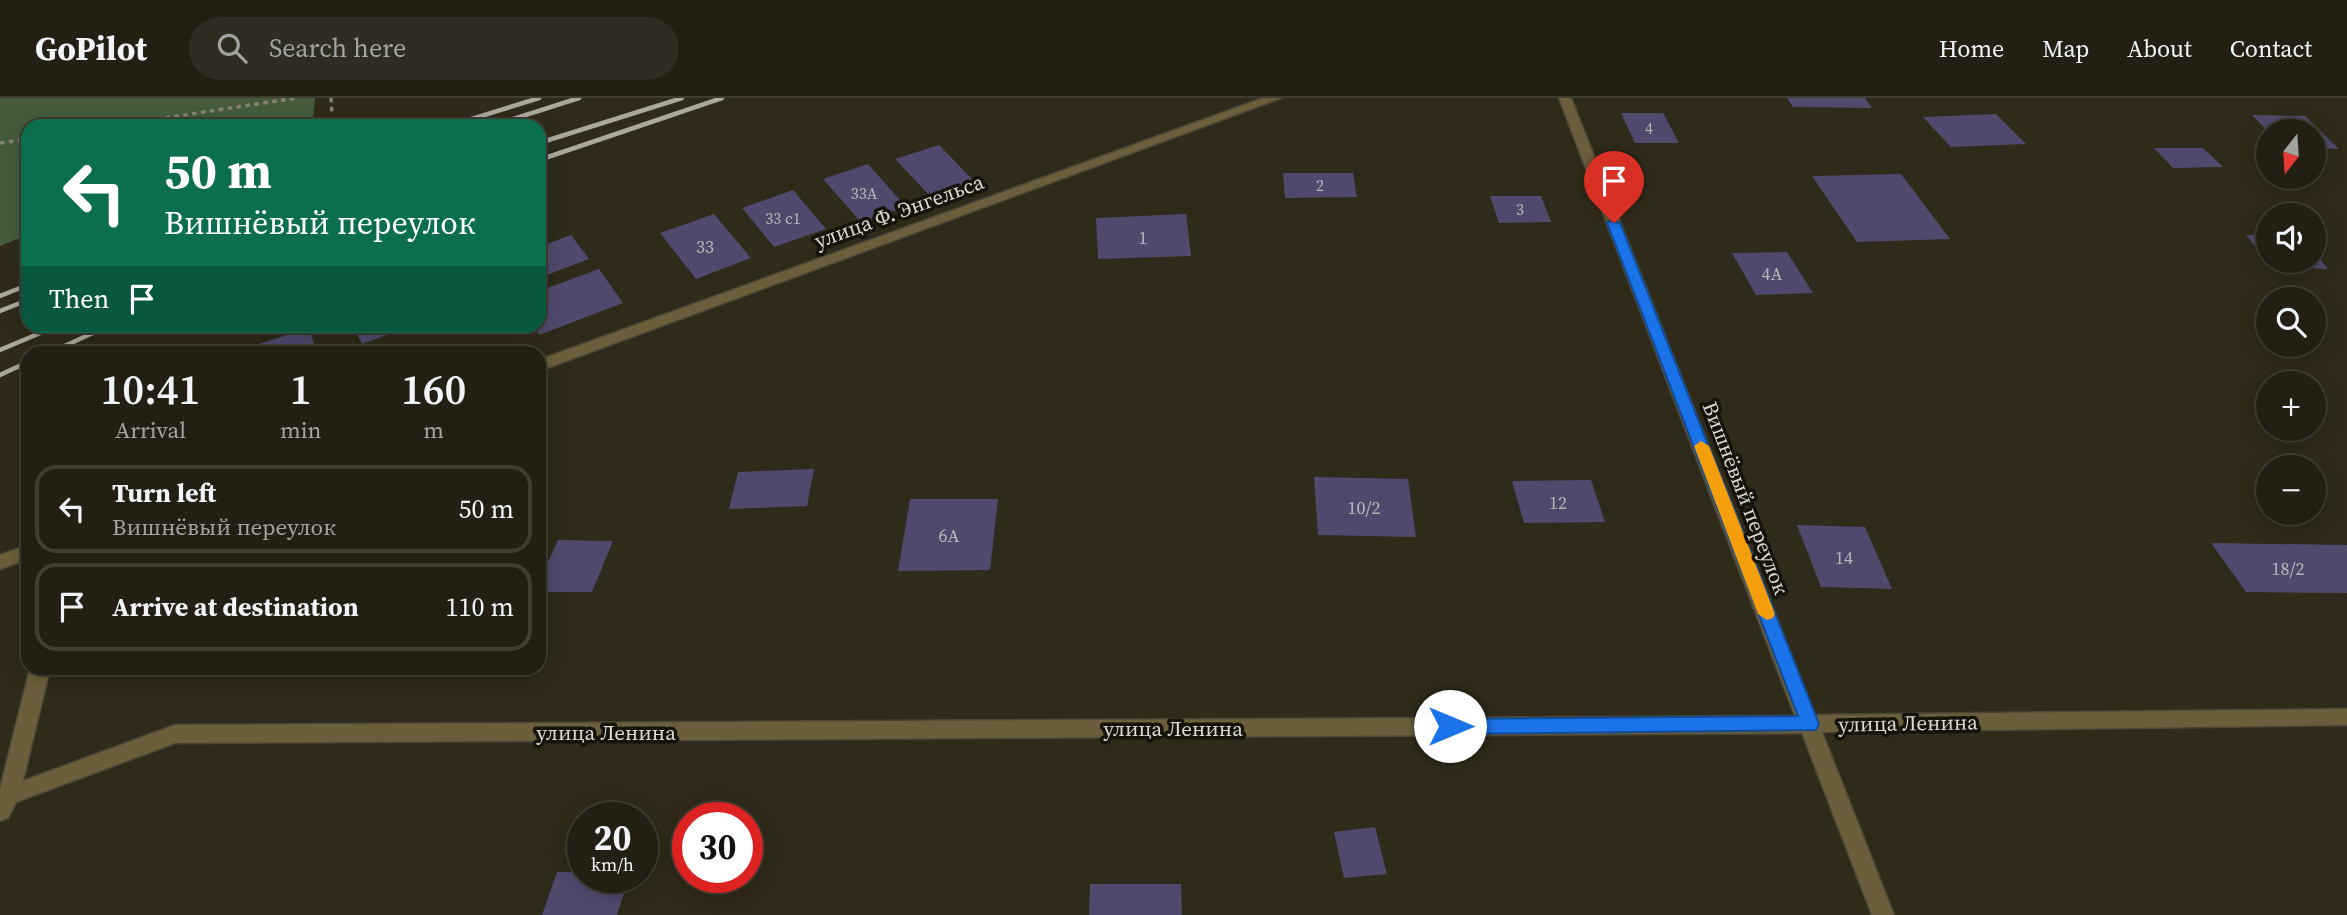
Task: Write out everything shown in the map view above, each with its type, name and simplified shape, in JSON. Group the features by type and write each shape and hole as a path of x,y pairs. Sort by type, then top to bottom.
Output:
{"street":[{"name":"улица Ф. Энгельса","path":"546,363 1275,98"},
{"name":"Вишнёвый переулок","path":"1565,98 1883,915"},
{"path":"0,562 21,554"},
{"path":"4,803 38,675"},
{"name":"улица Ленина","path":"4,803 175,734 1810,724 2347,717"}],"path":[{"path":"158,119 296,98"},
{"path":"331,98 332,114"},
{"path":"0,143 21,140"}],"green space":[{"path":"0,98 315,98 313,118 311,119 21,119 21,238 0,246"}],"building":[{"path":"1787,98 1865,98 1872,108 1793,107"},
{"path":"1621,113 1663,113 1679,143 1635,143"},
{"path":"1996,114 2026,144 1951,147 1923,117"},
{"path":"2252,115 2305,116 2308,119 2256,119"},
{"path":"2326,136 2339,149 2326,148"},
{"path":"939,145 974,181 930,196 895,159"},
{"path":"2154,148 2203,148 2223,167 2173,168"},
{"path":"868,164 906,207 861,222 823,179"},
{"path":"1283,173 1353,173 1357,197 1285,198"},
{"path":"1901,174 1950,239 1857,242 1812,176"},
{"path":"793,190 826,229 774,247 742,208"},
{"path":"1490,196 1541,196 1551,222 1499,223"},
{"path":"714,214 751,258 696,279 660,233"},
{"path":"1186,214 1191,256 1098,259 1096,218"},
{"path":"571,235 589,259 546,275 546,244"},
{"path":"2246,235 2256,235 2256,247"},
{"path":"1787,252 1813,293 1756,295 1732,253"},
{"path":"599,269 623,303 546,332 546,288"},
{"path":"293,333 311,333 315,346 252,346"},
{"path":"356,333 393,333 362,344"},
{"path":"814,469 807,506 729,509 738,472"},
{"path":"1314,477 1408,479 1416,537 1318,535"},
{"path":"1591,480 1605,522 1524,523 1512,481"},
{"path":"910,499 998,499 990,570 898,571"},
{"path":"1797,525 1865,527 1892,589 1821,587"},
{"path":"558,540 613,541 592,592 546,592 546,567"},
{"path":"2211,543 2347,545 2347,593 2246,592"},
{"path":"1375,827 1387,874 1344,878 1334,832"},
{"path":"557,872 567,872 567,893 624,893 617,915 542,915"},
{"path":"1090,884 1181,884 1182,915 1089,915"}],"railway":[{"path":"472,119 539,98"},
{"path":"513,119 579,98"},
{"path":"546,141 682,98"},
{"path":"546,158 722,98"},
{"path":"0,296 21,288"},
{"path":"0,311 21,303"},
{"path":"0,350 40,333"},
{"path":"64,346 93,333"},
{"path":"0,375 21,365"}],"slow traffic":[{"path":"1701,446 1767,614"}],"route":[{"path":"1450,726 1810,724 1614,223"}]}
